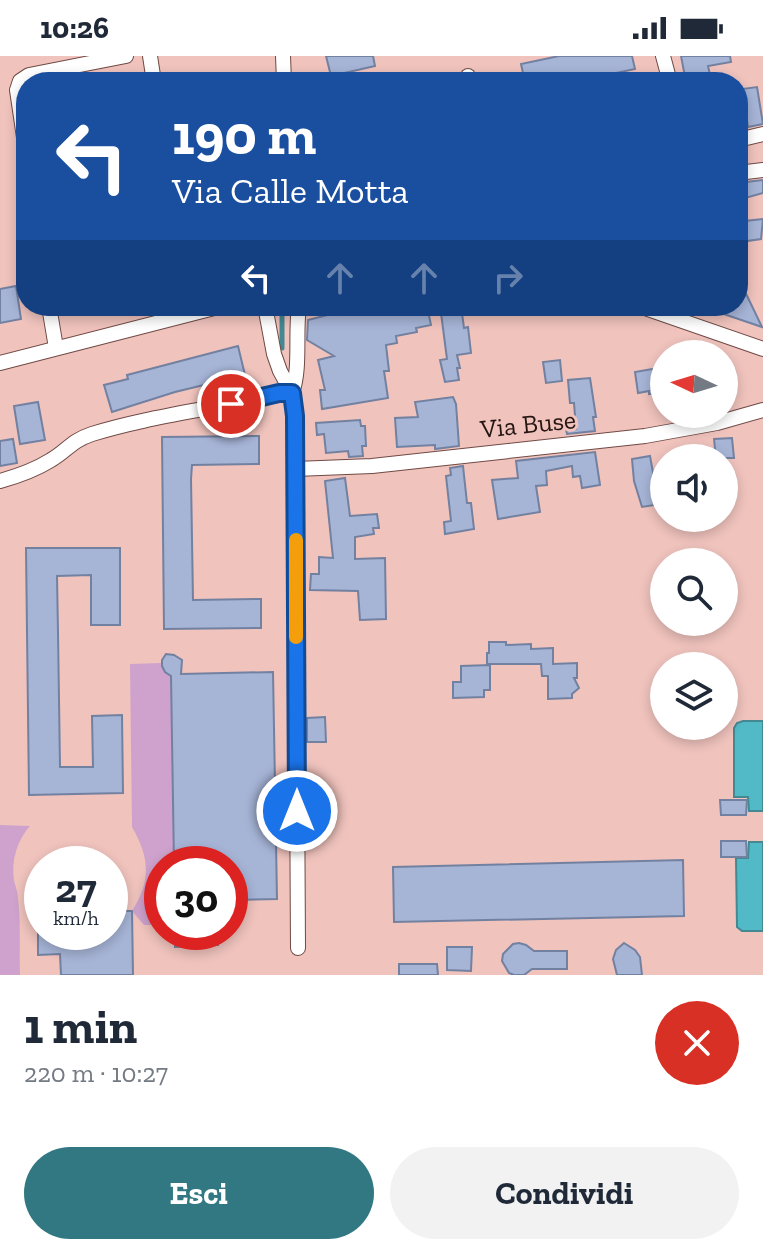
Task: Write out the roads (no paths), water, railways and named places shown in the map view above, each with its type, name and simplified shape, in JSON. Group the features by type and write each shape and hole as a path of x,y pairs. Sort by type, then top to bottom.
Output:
{"street":[{"path":"44,72 126,56"},
{"path":"51,316 56,348"},
{"path":"0,363 166,316"},
{"path":"267,316 274,354 292,393 295,416 298,948"},
{"path":"292,393 297,370 298,316"},
{"path":"668,316 763,349"},
{"path":"0,481 21,475 53,459 71,443 89,435 279,393 292,393"},
{"name":"Via Buse","path":"295,469 372,466 645,436 729,421 763,410"}],"water":[{"path":"763,721 763,811 749,811 748,797 734,797 734,740 738,740 738,723"},
{"path":"749,842 763,842 763,931 742,931 737,927 736,858 748,858"}],"waterway":[{"path":"282,316 282,348"}]}
